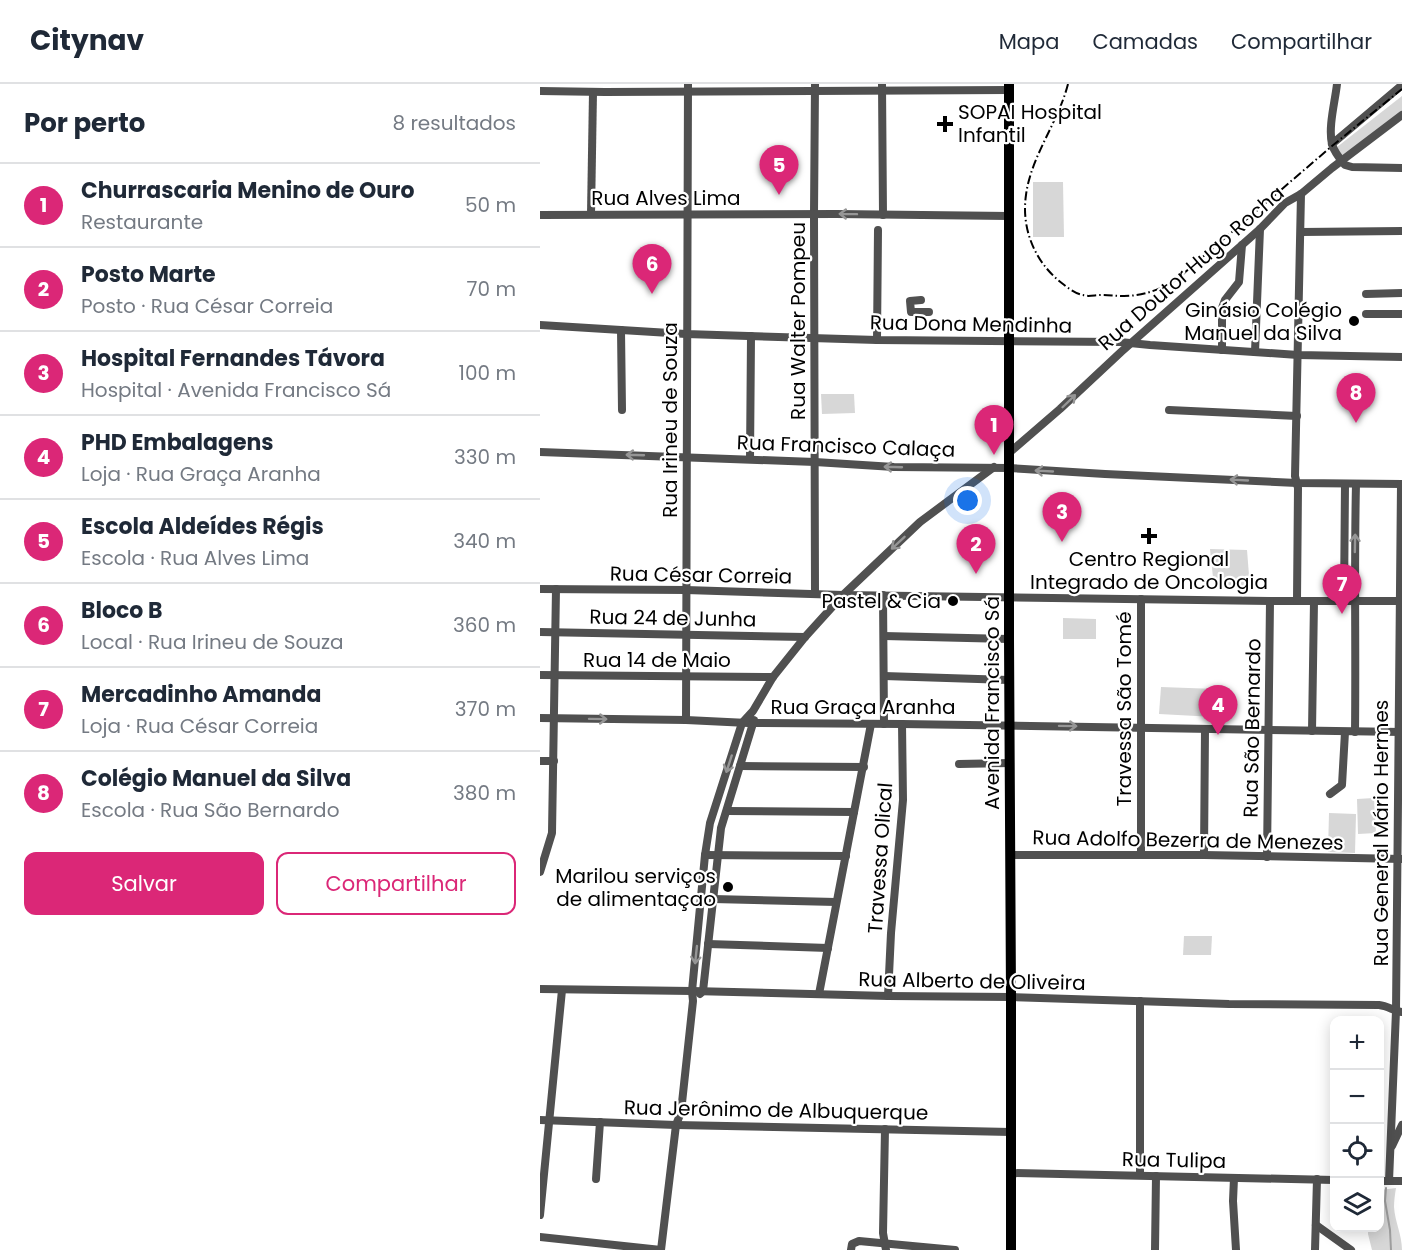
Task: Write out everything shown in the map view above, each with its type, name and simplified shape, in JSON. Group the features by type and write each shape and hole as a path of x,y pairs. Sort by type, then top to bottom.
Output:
{"main road":[{"name":"Avenida Francisco Sá","path":"1009,87 1011,1250"}],"street":[{"path":"1337,84 1332,141 1345,165 1402,168"},
{"path":"1332,141 1400,85"},
{"name":"Rua Walter Pompeu","path":"815,87 815,593"},
{"path":"882,87 883,215"},
{"path":"540,91 559,88 593,92 605,88 1009,87"},
{"name":"Rua Irineu de Souza","path":"686,720 688,88"},
{"path":"591,214 593,92"},
{"name":"Rua Doutor Hugo Rocha","path":"1009,453 1060,410 1260,229 1285,203 1301,194 1342,160 1402,116"},
{"path":"1298,600 1298,488 1295,476 1301,194"},
{"name":"Rua Alves Lima","path":"540,214 1009,216"},
{"path":"1255,352 1260,229"},
{"path":"877,340 878,230"},
{"path":"1301,232 1402,231"},
{"path":"1222,350 1222,308 1225,300 1239,282 1242,245"},
{"path":"1366,294 1402,293"},
{"path":"921,300 910,301 911,312 929,312"},
{"path":"1366,314 1402,314"},
{"name":"Rua Dona Mendinha","path":"540,326 667,331 686,334 877,340 1120,342 1298,355 1402,357"},
{"path":"621,330 622,410"},
{"path":"750,459 752,336"},
{"path":"1169,410 1297,416"},
{"name":"Rua Francisco Calaça","path":"540,452 750,459 894,467 994,467 1297,483 1402,484"},
{"path":"540,1237 661,1250 676,1125 681,1112 705,855 710,823 742,723 753,711 773,677 843,595 920,522 994,467"},
{"path":"1344,601 1346,484"},
{"path":"1355,732 1356,484"},
{"name":"Rua General Mário Hermes","path":"1384,1181 1390,1149 1399,1012 1402,484"},
{"name":"Rua César Correia","path":"540,589 1270,601 1401,601"},
{"path":"540,872 552,833 556,589"},
{"path":"883,595 884,724"},
{"name":"Travessa São Tomé","path":"1141,598 1141,855"},
{"name":"Rua São Bernardo","path":"1267,856 1270,601"},
{"path":"1312,731 1314,601"},
{"name":"Rua 24 de Junha","path":"540,632 805,637"},
{"path":"884,636 1009,639"},
{"name":"Rua 14 de Maio","path":"540,675 773,677"},
{"path":"884,676 1009,680"},
{"path":"693,1001 703,991 722,828 754,723 753,711"},
{"name":"Rua Graça Aranha","path":"540,718 1400,732"},
{"path":"819,994 871,724"},
{"name":"Travessa Olical","path":"888,996 891,933 903,800 902,724"},
{"path":"1204,855 1205,729"},
{"path":"1330,794 1342,785 1344,732"},
{"path":"540,761 554,761"},
{"path":"958,764 1010,763"},
{"path":"740,766 864,767"},
{"path":"540,801 552,801"},
{"path":"727,811 854,812"},
{"path":"540,841 550,841"},
{"path":"705,855 846,856"},
{"name":"Rua Adolfo Bezerra de Menezes","path":"1011,855 1204,855 1400,859"},
{"path":"713,899 836,902"},
{"path":"708,944 828,948"},
{"name":"Rua Alberto de Oliveira","path":"540,989 1011,997 1229,1004 1379,1005 1399,1012"},
{"path":"540,1215 544,1120 562,990"},
{"path":"1140,1001 1140,1175"},
{"name":"Rua Jerônimo de Albuquerque","path":"544,1120 1011,1132"},
{"path":"596,1179 600,1122"},
{"path":"1390,1149 1402,1125"},
{"path":"885,1129 883,1233 886,1246"},
{"name":"Rua Tulipa","path":"1012,1173 1330,1180"},
{"path":"1155,1250 1156,1176"},
{"path":"1234,1178 1236,1250"},
{"path":"1315,1250 1317,1179"},
{"path":"1384,1181 1402,1181"},
{"path":"1316,1225 1351,1250"},
{"path":"851,1250 852,1244 859,1240 886,1246 955,1250"}],"shaded area":[{"path":"1402,96 1402,111 1343,156 1337,147"},
{"path":"1033,182 1063,182 1064,237 1033,237"},
{"path":"821,394 854,394 855,413 822,414"},
{"path":"1210,549 1247,550 1250,588 1214,587"},
{"path":"1063,618 1096,619 1096,639 1063,639"},
{"path":"1161,687 1216,689 1215,717 1159,714"},
{"path":"1374,798 1376,833 1358,834 1357,799"},
{"path":"1329,813 1356,814 1355,853 1328,852"},
{"path":"1184,936 1212,936 1211,955 1183,955"},
{"path":"1396,1188 1394,1207 1402,1250 1372,1250 1368,1232 1384,1232 1384,1190"}],"waterway":[{"path":"1386,1188 1385,1201 1391,1250"}],"railway":[{"path":"1068,84 1033,167 1026,195 1026,220 1032,244 1053,276 1070,289 1089,296 1144,294 1176,280 1402,89"}],"place":[{"name":"SOPAI Hospital Infantil","path":"945,124"},
{"name":"Escola Aldeídes Régis","path":"779,195"},
{"name":"Bloco B","path":"652,294"},
{"name":"Ginásio Colégio Manuel da Silva","path":"1354,321"},
{"name":"Colégio Manuel da Silva","path":"1356,423"},
{"name":"Churrascaria Menino de Ouro","path":"994,455"},
{"name":"Centro Regional Integrado de Oncologia","path":"1149,536"},
{"name":"Hospital Fernandes Távora","path":"1062,542"},
{"name":"Posto Marte","path":"976,574"},
{"name":"Pastel & Cia","path":"953,601"},
{"name":"Mercadinho Amanda","path":"1342,614"},
{"name":"PHD Embalagens","path":"1218,735"},
{"name":"Marilou serviços de alimentaçao","path":"728,887"}]}
